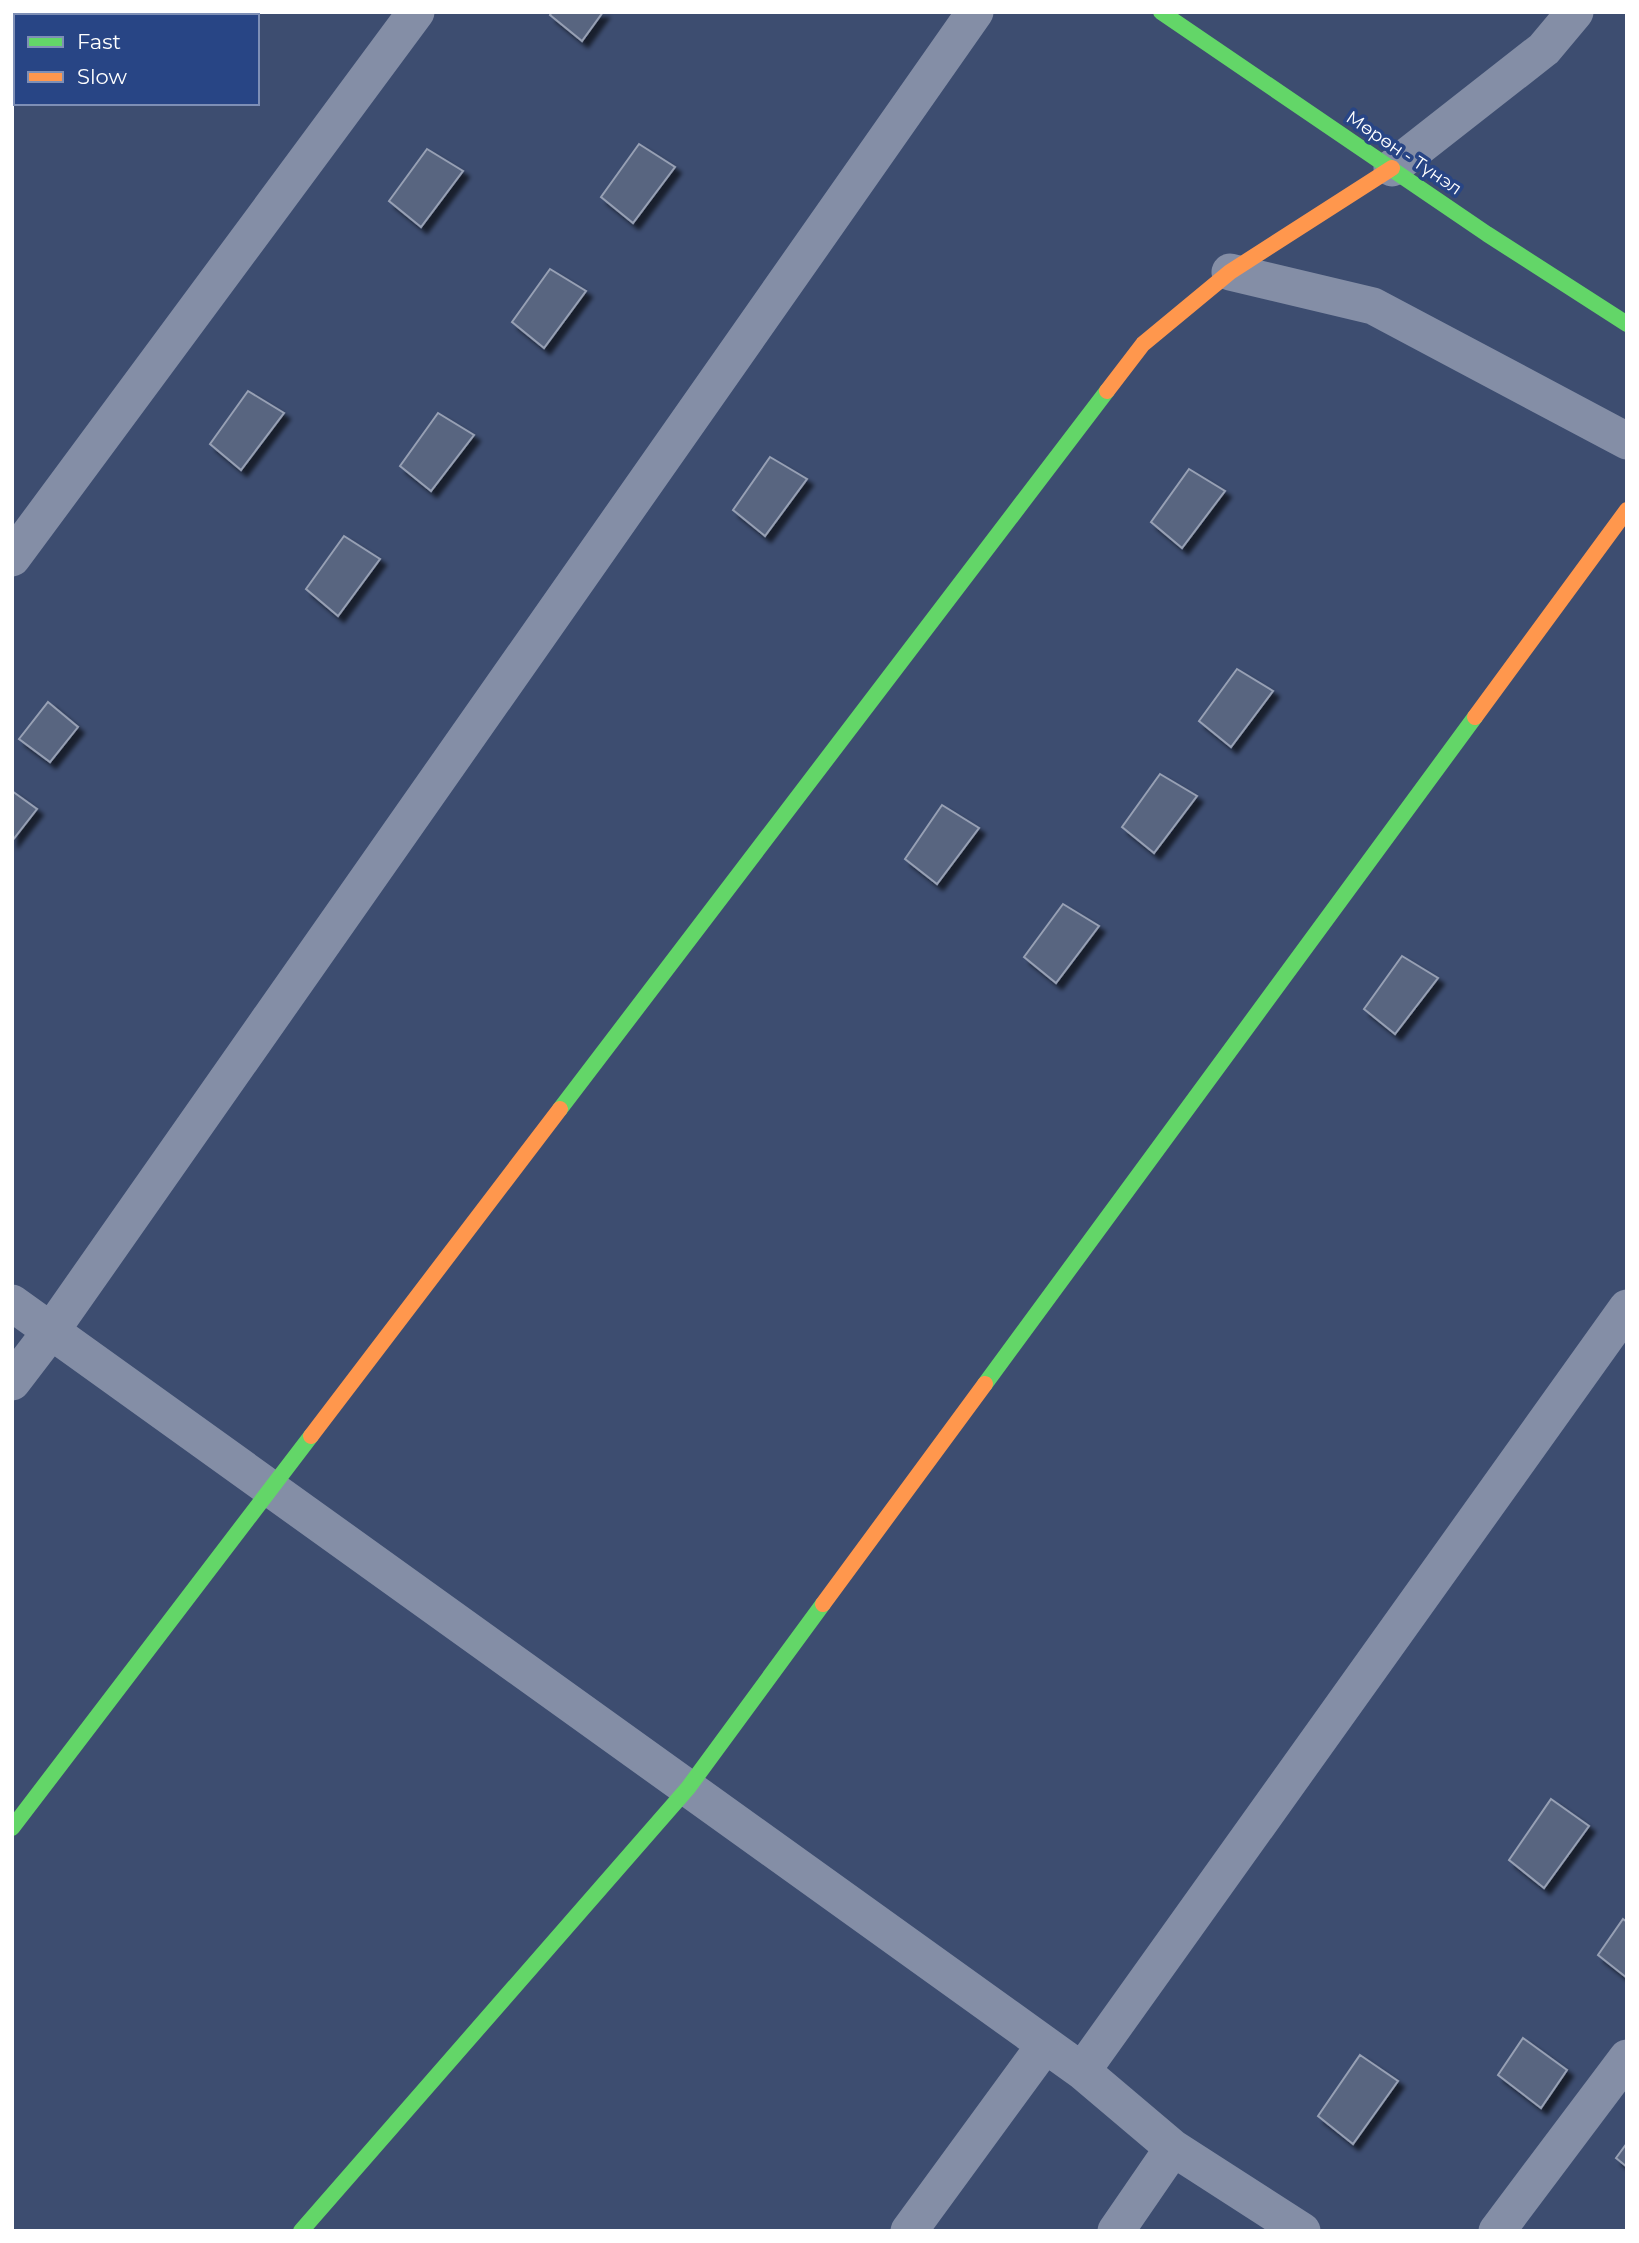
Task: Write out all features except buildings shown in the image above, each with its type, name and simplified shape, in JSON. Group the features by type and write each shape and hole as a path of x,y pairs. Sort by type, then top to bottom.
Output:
{"street":[{"path":"12,558 416,12"},
{"path":"12,1382 51,1331 975,12"},
{"name":"Мөрөн - Түнэл","path":"1161,12 1487,234 1627,324"},
{"path":"12,1828 1143,344 1230,272 1392,168 1544,49 1575,12"},
{"path":"1230,272 1373,306 1627,441"},
{"path":"301,2231 688,1788 1627,510"},
{"path":"12,1303 1082,2071 1173,2148 1302,2231"},
{"path":"1082,2071 1627,1308"},
{"path":"909,2231 1045,2045"},
{"path":"1497,2231 1627,2057"},
{"path":"1116,2231 1173,2148"}],"traffic: fast":[{"path":"1161,12 1487,234 1627,324"},
{"path":"560,1109 1107,391"},
{"path":"985,1384 1475,717"},
{"path":"12,1828 311,1436"},
{"path":"301,2231 688,1788 823,1604"}],"traffic: slow":[{"path":"1107,391 1143,344 1230,272 1392,168"},
{"path":"1475,717 1627,510"},
{"path":"311,1436 560,1109"},
{"path":"823,1604 985,1384"}]}
